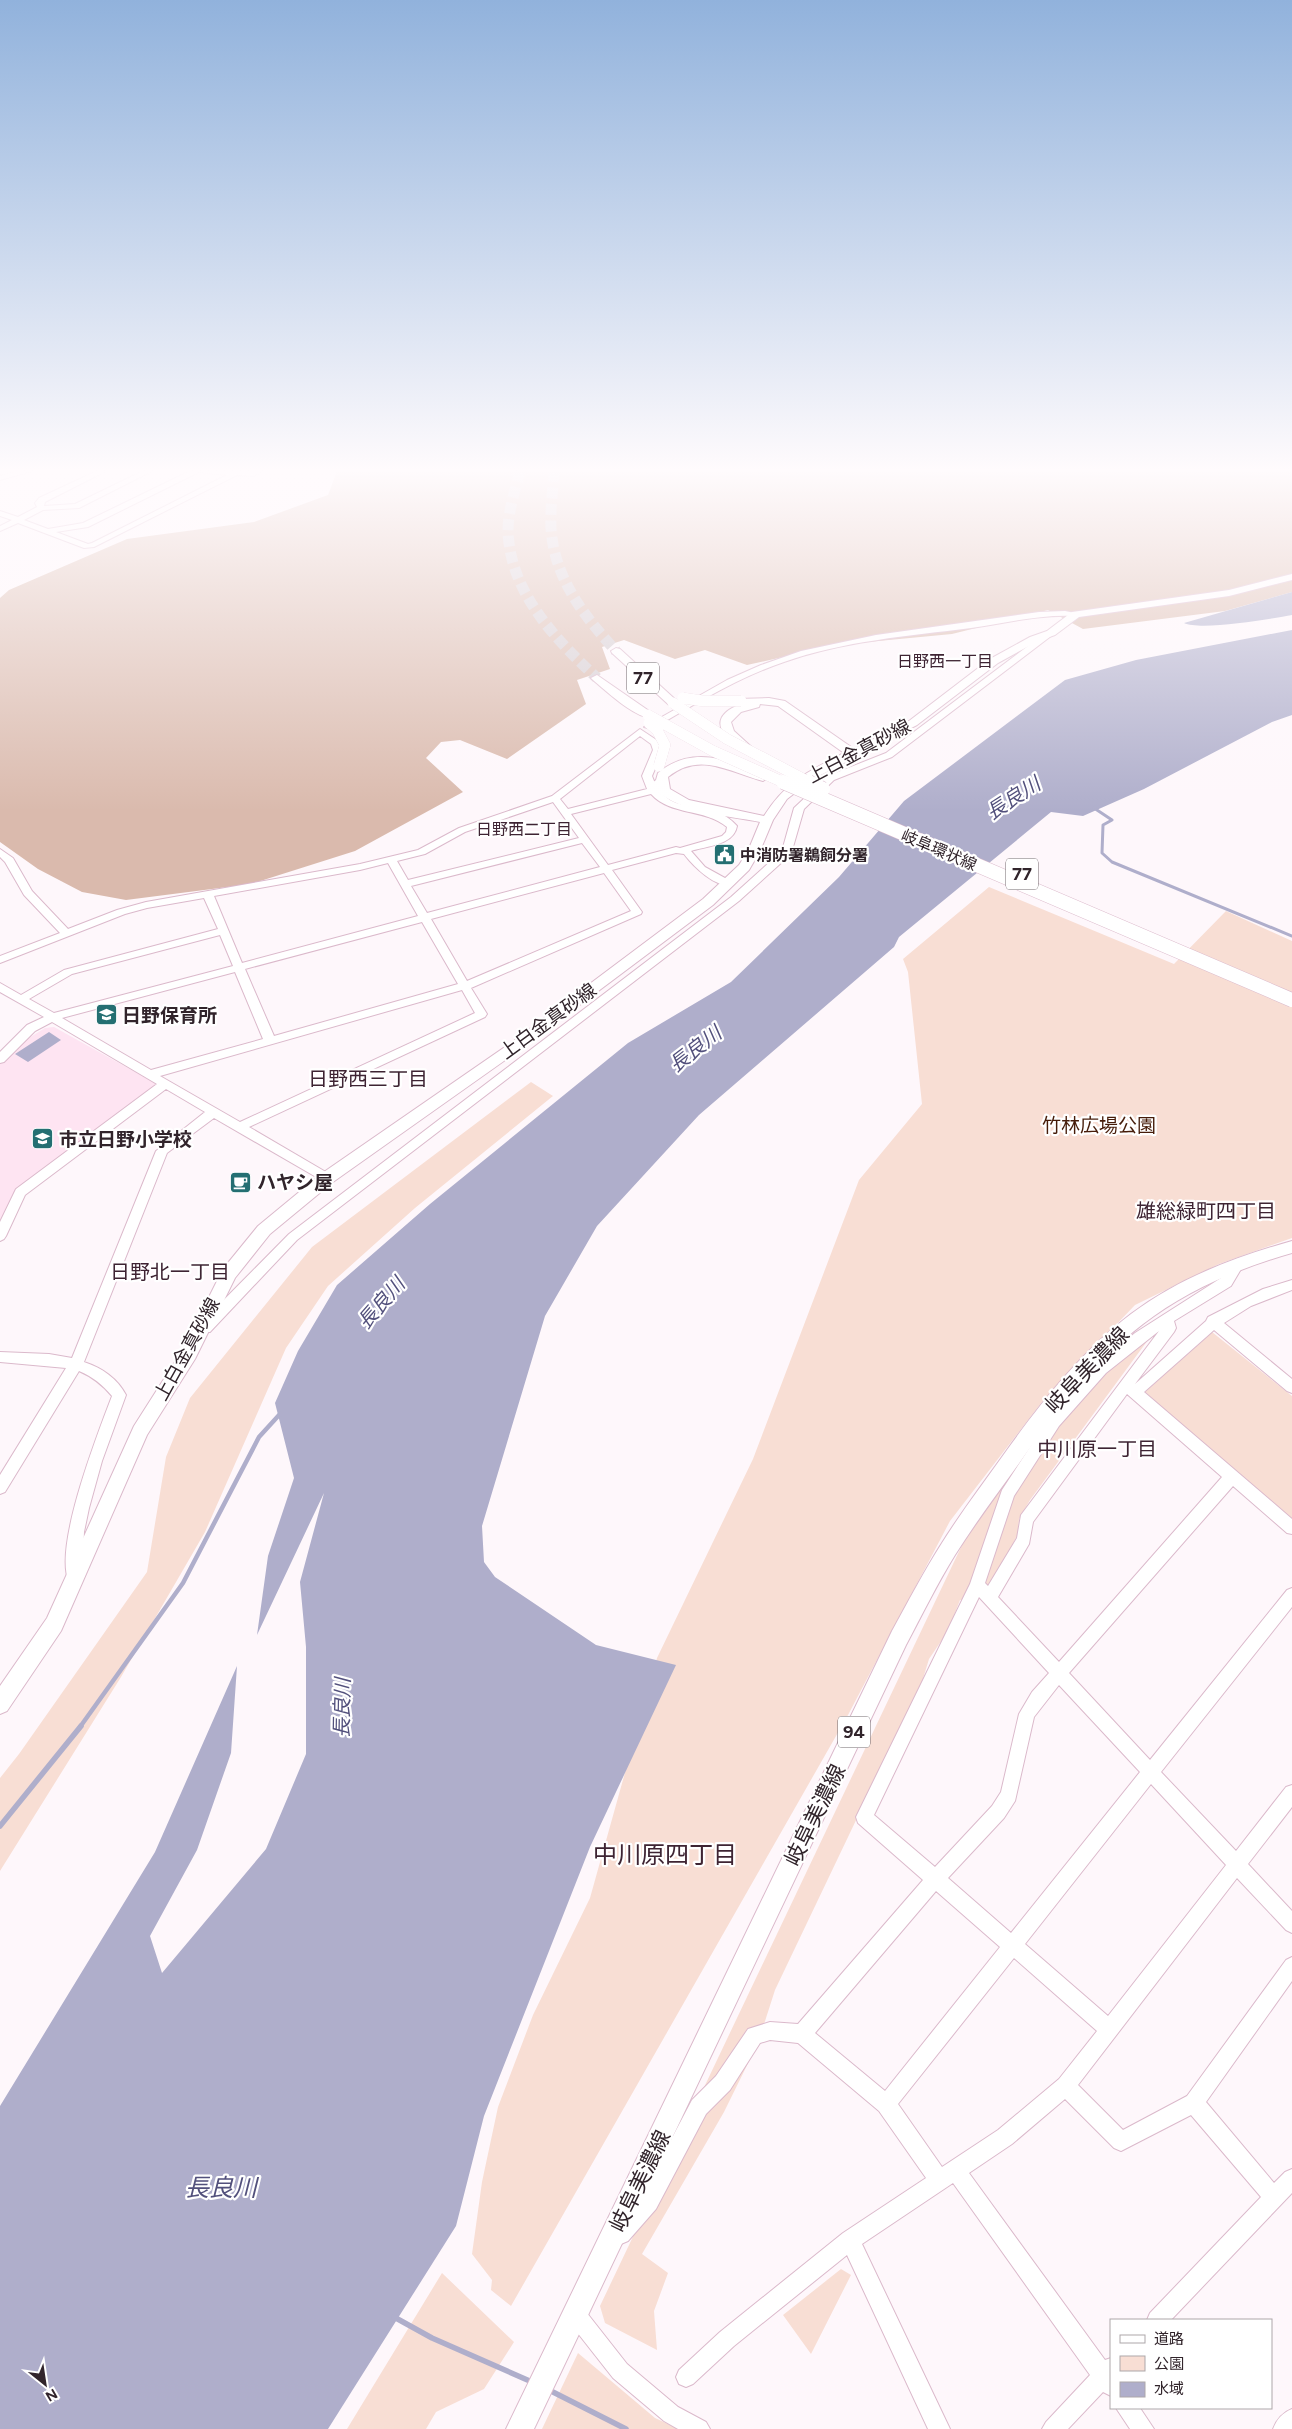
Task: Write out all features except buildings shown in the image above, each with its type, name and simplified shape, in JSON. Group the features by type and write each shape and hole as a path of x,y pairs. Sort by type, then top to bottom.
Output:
{"main road":[{"name":"上白金真砂線","path":"0,1704 54,1624 74,1581 112,1488 140,1431 188,1354 229,1274 264,1230 327,1178 520,1044 708,902 744,867 754,851 767,820 782,797 808,776 913,723 994,661 1034,639 1051,633 1076,614 1229,593 1263,584"},
{"name":"77","path":"619,654 678,700 778,706 796,713 852,753"},
{"name":"77","path":"597,678 624,700 632,711 646,717 663,737 665,745 664,767"},
{"name":"岐阜環状線","path":"678,700 713,731 755,755 841,798 1292,988"},
{"name":"77","path":"743,704 727,718 725,724 728,732 755,755"},
{"name":"岐阜環状線","path":"646,717 688,739 787,784 1292,1000"},
{"name":"77","path":"658,791 656,776 664,767 690,760 712,760 787,784"},
{"path":"658,791 685,803 767,820"},
{"name":"岐阜美濃線","path":"529,2420 561,2342 576,2315 899,1638 956,1537 1044,1412 1080,1370 1118,1335 1159,1303 1198,1281 1238,1264 1292,1247"}],"street":[{"path":"0,960 146,904 391,860 421,852 462,830 555,798 640,732 705,694 757,669 811,652 874,639 1018,619 1067,613 1076,614"},
{"path":"196,1338 293,1238 503,1074 736,899 787,852 799,808 831,778 890,755 1051,633"},
{"path":"0,1059 31,1028 54,1017 726,838 731,833 732,826 726,820 667,804 647,776 658,750 655,743 640,732"},
{"path":"566,812 658,791"},
{"path":"152,1074 465,986 637,912 555,798"},
{"path":"406,884 585,840"},
{"path":"682,850 701,869 729,883"},
{"path":"1,853 9,860 28,893 67,934"},
{"path":"240,1126 481,1014 391,860"},
{"path":"208,894 270,1041"},
{"path":"22,999 68,972 224,931"},
{"path":"0,986 327,1178"},
{"path":"0,1236 20,1192 167,1083"},
{"path":"0,1488 76,1363 162,1152 215,1111"},
{"path":"1109,2028 864,1817 977,1585 1007,1494 1054,1422 1101,1369 1140,1337 1226,1282 1238,1264"},
{"path":"1130,1388 1213,1321 1258,1298 1292,1285"},
{"path":"988,1599 1024,1539 1026,1520 1130,1388 1169,1328 1167,1319"},
{"path":"1213,1321 1292,1387"},
{"path":"0,1357 76,1363 114,1386 119,1394 88,1479 73,1560 74,1581"},
{"path":"1130,1388 1292,1528"},
{"path":"802,2034 935,1879 998,1812 1009,1795 1027,1714 1038,1696 1232,1476"},
{"path":"977,1585 1292,1924"},
{"path":"886,2104 1292,1595"},
{"path":"686,2377 727,2339 850,2240 1004,2137 1066,2086 1292,1793"},
{"path":"1066,2086 1121,2141 1194,2103 1292,1966"},
{"path":"605,2253 649,2202 699,2107 723,2083 754,2034 770,2031 802,2034 886,2104 948,2176 1108,2377 1053,2429"},
{"path":"1194,2103 1274,2198"},
{"path":"1158,2319 1292,2180"},
{"path":"850,2240 939,2429"},
{"path":"576,2315 620,2370 671,2414 699,2429"},
{"path":"1128,2409 1143,2429"},
{"path":"1284,2429 1292,2420"}],"shaded area":[{"path":"22,584 1292,584 1292,592 1225,611 1083,629 1048,610 952,634 836,645 747,665 705,650 675,659 624,640 602,647 610,669 577,680 586,704 507,759 460,740 441,742 426,758 463,792 355,851 251,884 126,900 82,892 38,869 0,842 0,598 9,590"},
{"name":"市立日野小学校","path":"54,1027 155,1083 155,1088 15,1191 0,1223 0,1064 24,1041 45,1028"}],"green space":[{"name":"竹林広場公園","path":"989,887 1174,964 1226,911 1292,941 1292,1238 1219,1264 1135,1305 1042,1402 950,1521 848,1715 511,2306 491,2290 492,2280 472,2254 482,2182 498,2107 533,2015 590,1898 657,1658 753,1459 859,1180 922,1104 908,972 903,959"},
{"path":"531,1082 553,1096 415,1208 328,1286 286,1348 205,1532 121,1677 0,1871 0,1778 19,1754 147,1572 166,1457 190,1398 312,1247"},
{"path":"1212,1332 1292,1396 1292,1522 1144,1393"},
{"path":"1148,1340 1030,1500 1019,1519 1018,1534 994,1580 982,1598 960,1600 948,1631 929,1659 922,1682 775,1990 758,2043 724,2112 642,2254 668,2273 654,2311 657,2350 605,2323 600,2306 963,1543 1051,1417 1107,1354 1141,1345"},
{"path":"841,2269 851,2275 811,2354 783,2315"},
{"path":"442,2273 514,2342 484,2389 436,2412 426,2429 347,2429"},
{"path":"578,2353 655,2418 679,2429 542,2429"}],"water":[{"path":"1292,592 1292,615 1220,625 1205,626 1184,623"},
{"name":"長良川","path":"1292,630 1292,715 1272,722 1144,789 1083,816 1051,812 899,937 894,947 699,1115 597,1226 545,1316 482,1526 484,1562 495,1577 596,1645 676,1665 590,1847 484,2116 456,2226 328,2429 0,2429 0,2106 155,1852 237,1666 231,1753 197,1850 150,1936 162,1973 266,1849 306,1754 306,1647 300,1582 324,1493 257,1635 268,1556 294,1478 275,1403 298,1351 337,1285 430,1204 628,1043 731,982 839,877 904,801 1065,680 1136,660"},
{"path":"49,1032 61,1040 28,1062 15,1054"}],"waterway":[{"path":"1094,808 1112,820 1103,825 1102,853 1112,862 1292,936"},
{"path":"80,1727 183,1583 259,1437 280,1414"},
{"path":"0,1826 81,1726"},
{"path":"394,2317 432,2338 532,2382"},
{"path":"547,2389 626,2429"}],"tunnel":[{"path":"522,584 538,613 551,630 597,678"},
{"path":"567,584 582,610 616,651"}],"place":[{"name":"中消防署鵜飼分署","path":"724,855"},
{"name":"日野保育所","path":"106,1015"},
{"name":"市立日野小学校","path":"43,1139"},
{"name":"ハヤシ屋","path":"241,1182"}],"district":[{"name":"日野西一丁目","path":"945,661"},
{"name":"日野西二丁目","path":"524,829"},
{"name":"日野西三丁目","path":"368,1079"},
{"name":"雄総緑町四丁目","path":"1206,1211"},
{"name":"日野北一丁目","path":"170,1272"},
{"name":"中川原一丁目","path":"1097,1449"},
{"name":"中川原四丁目","path":"665,1854"}]}
